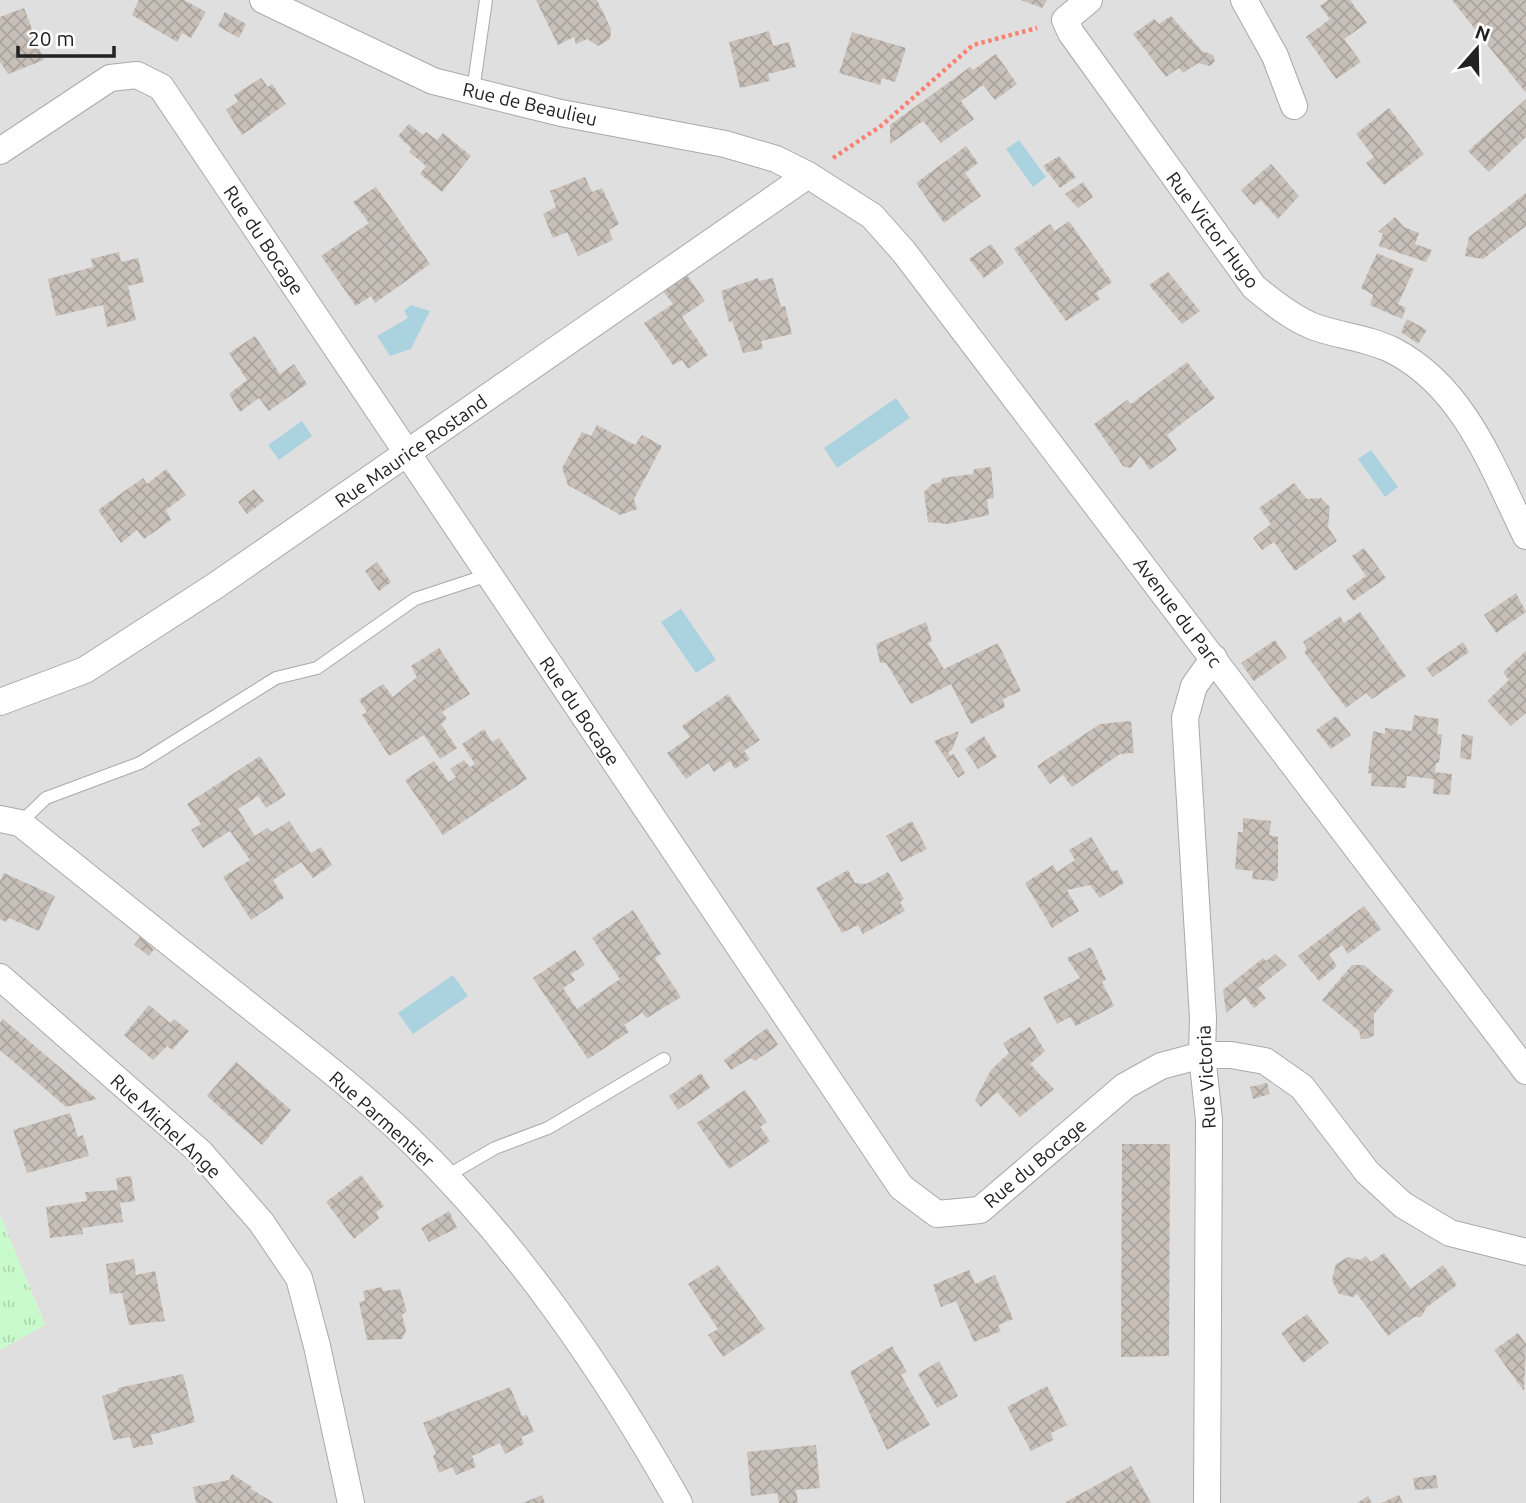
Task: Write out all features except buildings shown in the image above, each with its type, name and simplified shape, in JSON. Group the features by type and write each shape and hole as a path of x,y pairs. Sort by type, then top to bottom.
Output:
{"street":[{"name":"Rue de Beaulieu","path":"263,0 433,81 561,113 725,144 776,159 808,175"},
{"path":"1244,0 1275,56 1294,106"},
{"name":"Rue Victor Hugo","path":"1079,7 1156,154 1254,287 1279,307 1311,325 1394,351 1437,383 1474,429 1526,536"},
{"name":"Rue du Bocage","path":"0,150 110,78 137,75 161,87 901,1187 937,1214 980,1210 1125,1086 1161,1066 1202,1055 1231,1055 1265,1061 1302,1087 1367,1172 1402,1205 1450,1233 1526,1252"},
{"name":"Rue Maurice Rostand","path":"0,702 85,670 215,586 808,175"},
{"name":"Avenue du Parc","path":"808,175 872,216 904,252 1526,1071"},
{"name":"Rue Victoria","path":"1206,1503 1209,1121 1202,1055 1203,1018 1185,718 1195,687 1214,658"},
{"name":"Rue Parmentier","path":"10,821 351,1087 445,1177 535,1282 596,1368 678,1503"},
{"name":"Rue Michel Ange","path":"0,977 200,1152 261,1222 299,1278 317,1346 351,1503"}],"lane":[{"path":"472,91 486,0"},
{"path":"10,821 46,798 140,763 276,678 317,668 415,599 488,575"},
{"path":"445,1177 495,1148 548,1128 664,1059"}],"path":[{"path":"808,175 881,126 973,45 1079,7"}],"shaded area":[{"path":"0,0 1526,0 1526,1503 0,1503 0,1350 45,1324 0,1215"}],"green space":[{"path":"0,1215 45,1325 0,1350"}],"water":[{"path":"1019,140 1046,177 1033,187 1006,149"},
{"path":"411,305 430,311 411,349 390,356 377,336 408,318 404,311"},
{"path":"896,398 910,418 837,468 824,448"},
{"path":"302,421 312,436 279,460 268,445"},
{"path":"1371,450 1398,487 1385,497 1358,459"},
{"path":"681,609 716,660 696,673 661,622"},
{"path":"453,975 468,996 413,1034 398,1013"}]}
